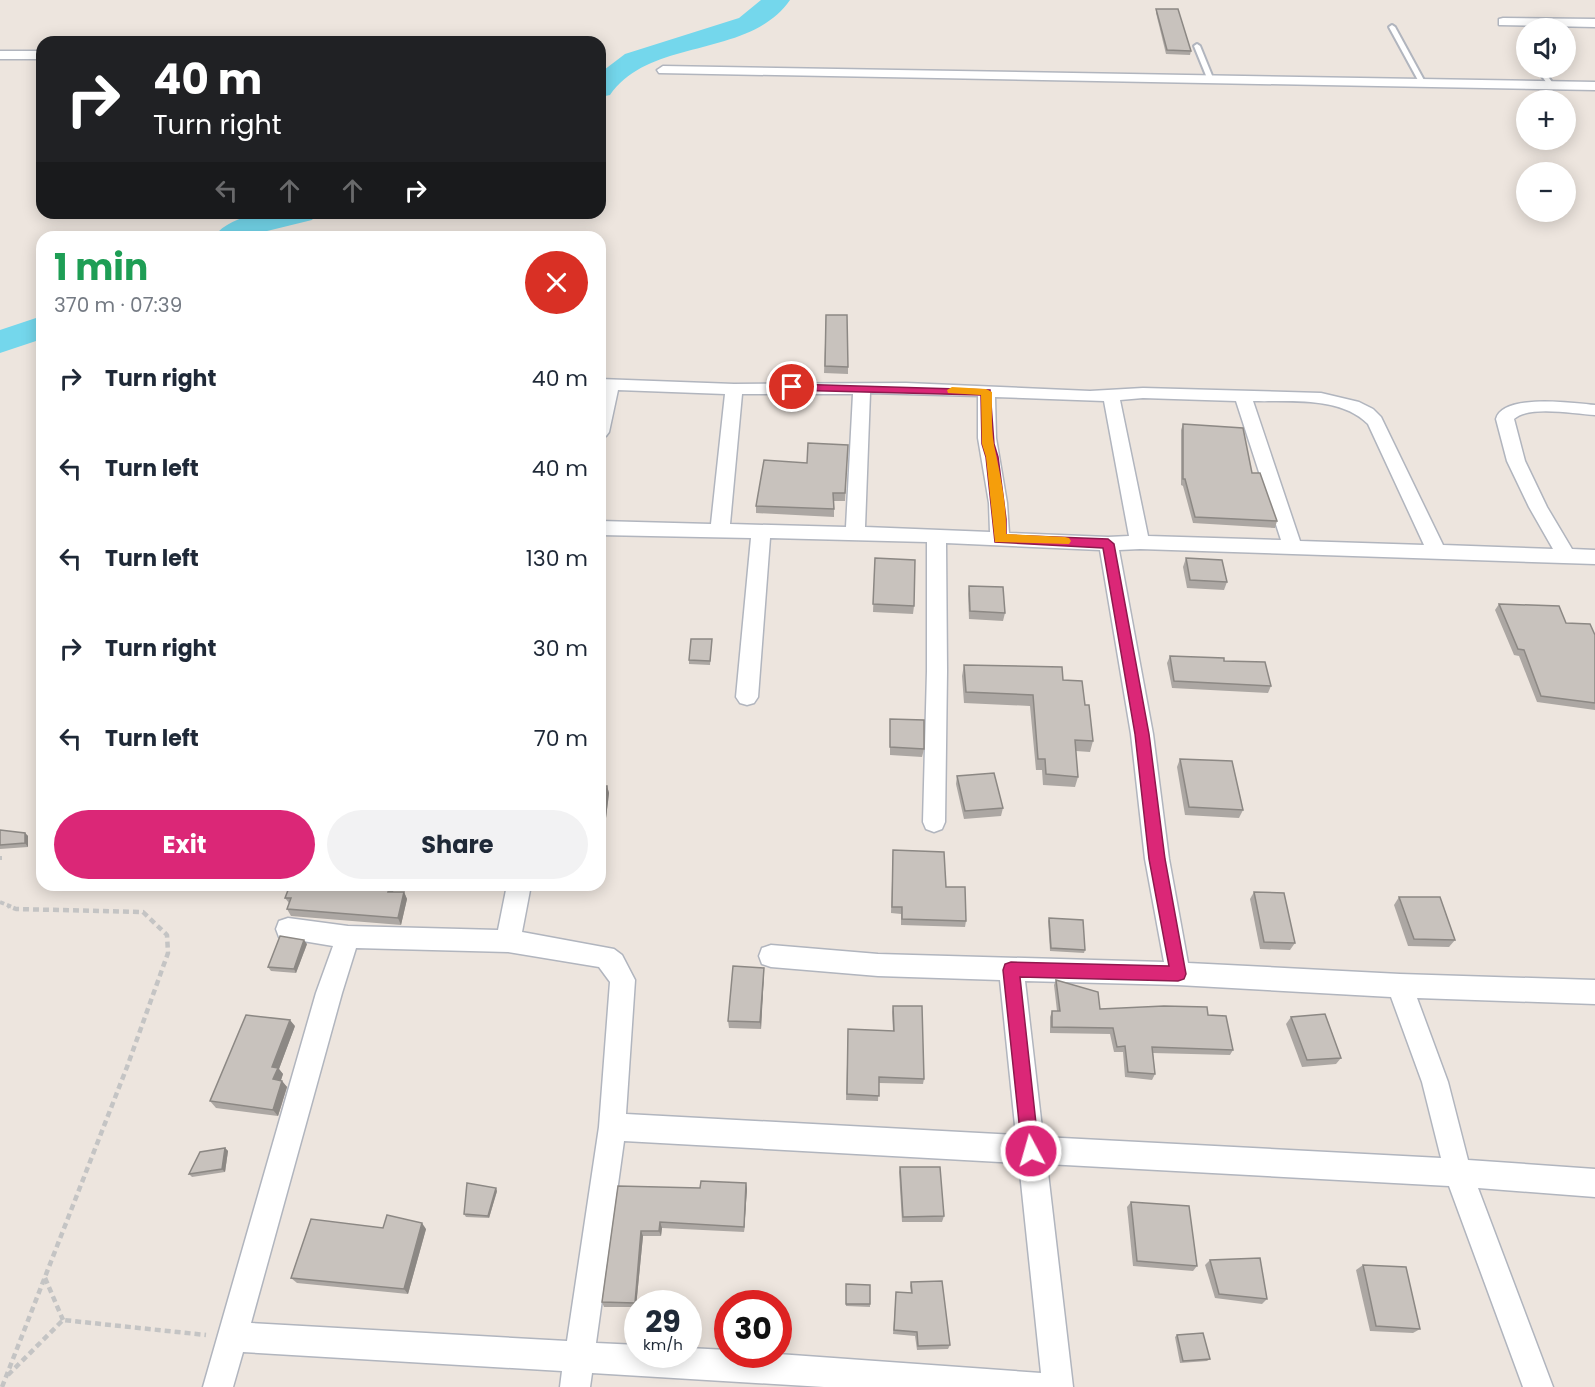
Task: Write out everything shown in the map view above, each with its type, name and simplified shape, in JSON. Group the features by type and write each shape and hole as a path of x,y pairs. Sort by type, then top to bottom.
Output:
{"street":[{"path":"1503,22 1595,23"},
{"path":"0,55 36,56"},
{"path":"663,70 1595,86"},
{"path":"606,384 734,388 862,388 1012,394 1154,393 1321,398 1353,406 1367,413 1375,421 1436,551"},
{"path":"720,532 734,388"},
{"path":"855,534 862,388"},
{"path":"986,392 988,444 992,457 1000,519 999,538"},
{"path":"1111,395 1140,542"},
{"path":"1243,396 1292,545"},
{"path":"1566,555 1538,507 1516,461 1505,419 1506,414 1512,411 1535,408 1595,410"},
{"path":"606,528 999,538 1108,544 1140,542 1292,545 1595,556"},
{"path":"747,697 761,531"},
{"path":"934,822 937,671 936,538"},
{"path":"1108,544 1142,734 1157,859 1178,974"},
{"path":"508,940 518,891"},
{"path":"288,929 348,937 508,940 605,957 619,971 623,980 612,1127 575,1387"},
{"path":"218,1387 328,993 348,937"},
{"path":"771,956 878,965 1178,974 1400,986 1595,992"},
{"path":"1011,970 1058,1387"},
{"path":"1400,986 1435,1082 1458,1173 1538,1387"},
{"path":"612,1127 1458,1173 1595,1183"},
{"path":"233,1337 1038,1387"}],"lane":[{"path":"1392,27 1422,82"},
{"path":"1197,46 1210,78"},
{"path":"1546,78 1551,85"}],"path":[{"path":"0,902 16,909 143,912 167,935 168,952 128,1067 2,1387"},
{"path":"45,1278 63,1320"},
{"path":"63,1320 233,1337"},
{"path":"6,1376 63,1320"}],"building":[{"path":"1156,9 1178,9 1191,51 1167,50"},
{"path":"826,315 847,315 848,367 825,366"},
{"path":"1183,424 1243,428 1252,473 1260,473 1277,521 1195,517 1185,479 1183,479"},
{"path":"808,443 848,445 845,493 833,493 834,509 756,506 764,460 807,463"},
{"path":"875,558 915,560 914,606 873,604"},
{"path":"1186,558 1222,560 1227,582 1190,580"},
{"path":"969,586 1003,587 1005,613 970,611"},
{"path":"1499,604 1559,606 1566,623 1590,624 1595,635 1595,703 1541,696 1524,650 1518,649"},
{"path":"691,639 712,639 710,661 689,660"},
{"path":"1170,656 1265,662 1271,686 1174,681"},
{"path":"964,665 1062,667 1063,680 1082,681 1085,705 1089,705 1093,741 1075,740 1078,777 1046,774 1045,759 1038,759 1033,695 966,692"},
{"path":"890,719 924,720 924,749 890,747"},
{"path":"1180,759 1232,761 1243,810 1189,807"},
{"path":"994,773 1003,808 965,811 957,776"},
{"path":"0,830 25,833 25,843 0,845"},
{"path":"893,850 944,852 946,887 965,887 966,921 902,919 902,907 892,907"},
{"path":"288,891 404,892 398,918 287,909 291,898 285,898"},
{"path":"1254,892 1284,893 1295,943 1264,942"},
{"path":"1399,897 1440,897 1455,940 1414,939"},
{"path":"1049,918 1083,920 1085,950 1051,948"},
{"path":"280,936 304,940 294,969 268,967"},
{"path":"733,966 764,968 760,1022 728,1021"},
{"path":"1056,980 1098,992 1100,1009 1164,1006 1207,1007 1208,1015 1226,1016 1233,1050 1152,1047 1155,1074 1128,1072 1125,1046 1117,1047 1113,1028 1052,1027 1052,1011 1060,1011"},
{"path":"893,1006 922,1006 924,1079 879,1077 879,1096 847,1094 848,1029 894,1031"},
{"path":"1325,1014 1341,1058 1307,1060 1291,1017"},
{"path":"246,1015 290,1020 272,1067 278,1068 273,1079 282,1081 273,1110 210,1101"},
{"path":"225,1148 222,1169 189,1174 200,1152"},
{"path":"900,1167 940,1167 944,1216 903,1217"},
{"path":"701,1181 746,1183 744,1227 660,1222 659,1231 641,1231 636,1290 624,1290 624,1303 602,1302 618,1186 700,1188"},
{"path":"467,1183 496,1188 488,1216 464,1214"},
{"path":"1131,1202 1189,1206 1197,1266 1137,1261"},
{"path":"387,1215 422,1223 404,1289 291,1278 311,1219 383,1228"},
{"path":"1260,1258 1267,1299 1219,1294 1210,1260"},
{"path":"1363,1265 1406,1267 1420,1329 1376,1326"},
{"path":"942,1281 950,1345 918,1346 917,1332 894,1330 896,1292 912,1293 911,1282"},
{"path":"846,1284 870,1285 870,1304 846,1304"},
{"path":"1203,1333 1210,1359 1183,1361 1177,1335"}],"waterway":[{"path":"606,82 635,60 748,24 777,0"},
{"path":"241,231 252,225 276,219"},
{"path":"0,342 36,329"}],"slow traffic":[{"path":"952,390 986,392 988,444 992,457 1000,519 999,538 1065,541"}],"route":[{"path":"792,387 906,388 986,392 988,444 992,457 1000,519 999,538 1108,544 1142,734 1157,859 1178,974 1011,970 1031,1151"}]}
